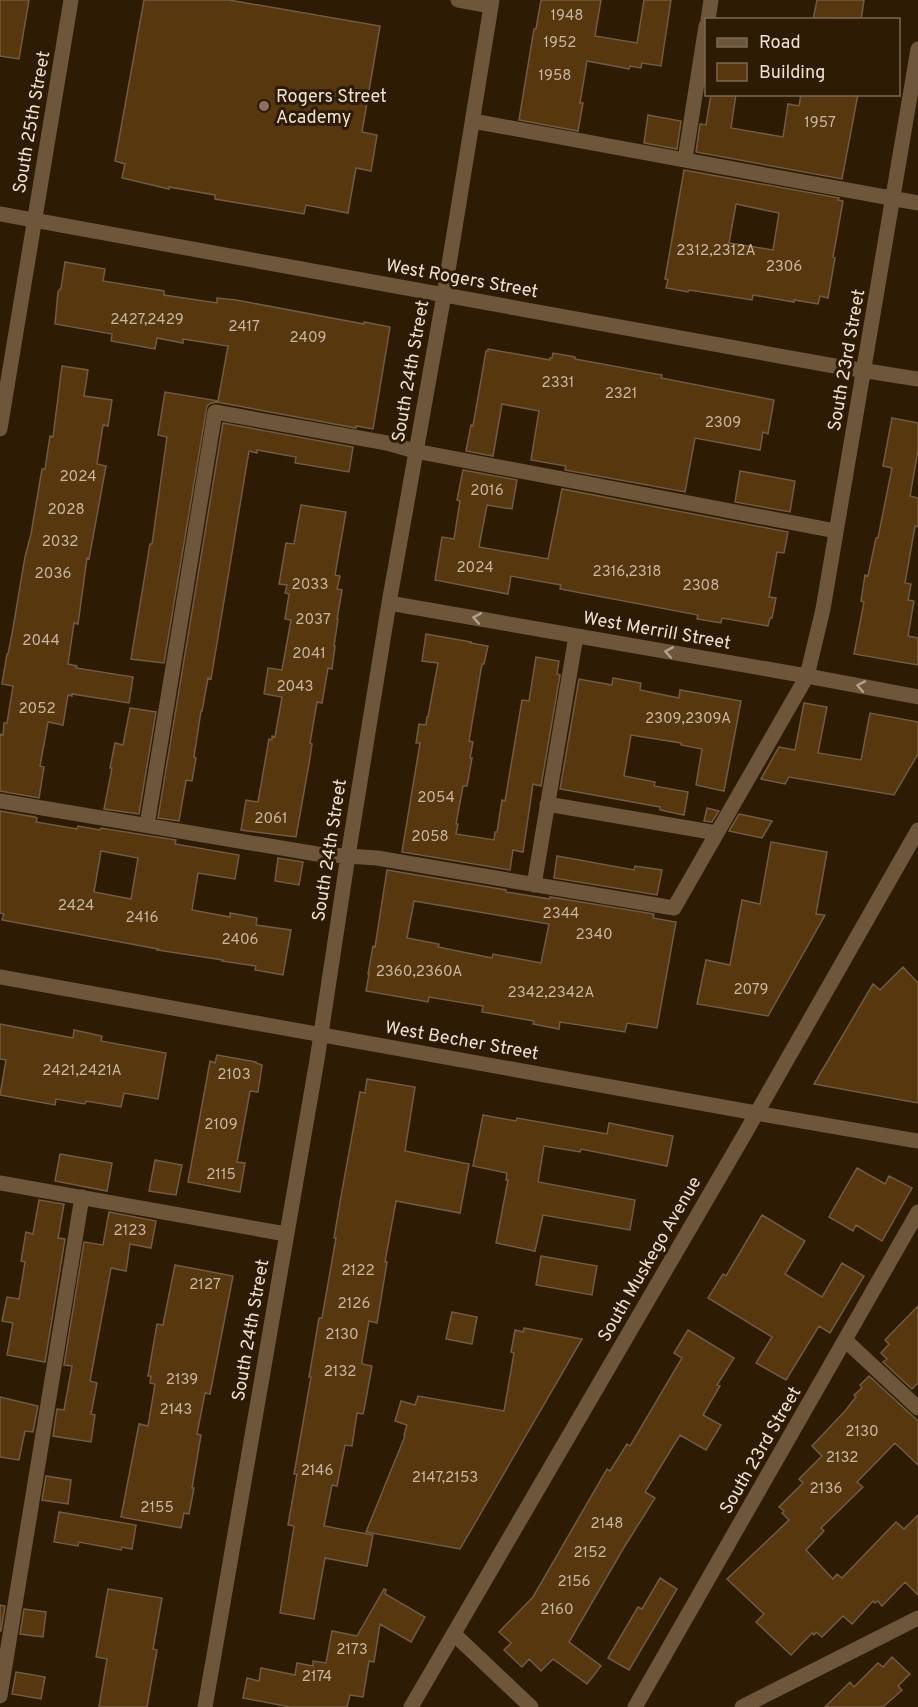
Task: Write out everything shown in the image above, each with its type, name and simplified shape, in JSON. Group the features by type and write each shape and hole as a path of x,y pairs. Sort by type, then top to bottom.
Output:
{"street":[{"name":"South 25th Street","path":"0,429 71,0"},
{"path":"458,0 492,3"},
{"path":"708,18 711,0"},
{"name":"South 24th Street","path":"205,1707 321,1035 389,603 444,295 492,3"},
{"path":"685,159 705,32"},
{"name":"South 23rd Street","path":"534,885 674,908 807,676 823,609 918,50"},
{"path":"473,121 918,203"},
{"name":"West Rogers Street","path":"0,214 918,379"},
{"path":"147,825 215,412 387,443 415,451 836,531"},
{"name":"West Merrill Street","path":"389,603 918,697"},
{"path":"0,801 317,854 378,858 534,885 576,636"},
{"path":"547,804 717,833"},
{"name":"South Muskego Avenue","path":"411,1707 918,830"},
{"name":"West Becher Street","path":"0,977 918,1141"},
{"path":"0,1183 286,1234"},
{"path":"0,1696 82,1197"},
{"name":"South 23rd Street","path":"635,1707 918,1212"},
{"path":"845,1340 918,1408"},
{"path":"742,1707 918,1618"},
{"path":"454,1634 531,1707"}],"building":[{"path":"0,0 29,0 19,59 0,56"},
{"name":"Rogers Street Academy","path":"144,0 229,0 380,26 362,132 377,135 371,171 356,168 348,213 306,205 304,214 215,199 215,195 169,187 169,189 122,178 125,164 115,161"},
{"path":"541,0 601,0 595,36 637,43 644,0 671,0 661,66 642,63 641,68 630,66 629,69 587,61 578,131 519,120"},
{"path":"817,0 864,0 861,18 813,18"},
{"path":"711,96 736,96 731,128 783,137 788,104 799,106 801,96 858,96 842,179 696,152 700,124 706,125"},
{"path":"648,115 681,121 677,149 644,143"},
{"path":"684,170 839,198 838,200 843,201 828,298 820,296 818,304 753,295 752,300 689,290 688,292 666,288 668,280 665,279","holes":["736,204 779,213 773,250 729,243"]},
{"path":"65,262 105,269 103,281 164,291 164,295 217,303 217,298 236,300 390,327 373,429 356,426 356,428 217,402 207,406 164,663 131,659 150,544 152,544 167,437 158,435 165,392 218,401 228,346 183,339 183,343 157,338 155,349 111,341 112,334 55,324 58,292 61,288"},
{"path":"488,349 550,360 553,353 662,375 661,378 774,400 768,434 763,432 760,450 695,438 685,492 565,470 566,466 531,460 539,411 502,404 493,456 466,451"},
{"path":"62,366 88,370 84,396 112,400 108,426 103,425 97,464 106,466 89,559 87,558 78,624 74,623 68,664 77,666 76,668 133,677 129,703 68,695 63,725 48,722 40,766 44,767 39,798 0,791 0,734 3,735 4,723 7,723 13,686 2,684 42,469 45,469 50,436 53,437"},
{"path":"892,418 918,423 918,450 910,496 918,498 918,527 915,526 905,583 911,584 908,600 914,601 908,636 918,638 918,665 854,654 864,602 861,601 865,575 868,576 876,538 878,538 892,468 883,466"},
{"path":"223,423 353,447 349,472 295,463 296,457 257,450 257,453 249,451 211,679 208,678 201,711 192,781 186,780 179,821 158,818"},
{"path":"463,470 517,480 512,509 487,505 479,547 548,559 562,489 788,532 784,553 777,552 769,597 776,598 772,618 768,626 722,618 721,623 697,619 698,615 560,589 561,585 511,576 508,594 435,580 442,537 454,539 460,501 457,500"},
{"path":"740,471 795,481 790,512 735,502"},
{"path":"301,505 346,512 335,575 340,576 337,589 342,590 332,669 328,668 322,703 317,702 296,837 241,830 246,800 258,802 269,739 272,740 272,736 275,737 282,697 264,694 268,668 282,670 291,620 285,619 289,594 285,593 287,585 279,584 286,543 294,544"},
{"path":"426,634 488,646 484,664 482,664 469,741 473,742 470,758 472,758 467,786 463,786 456,834 494,840 502,800 505,801 522,700 529,701 536,657 559,661 557,674 560,675 541,786 533,784 523,852 513,850 510,870 402,852 420,743 416,743 419,724 426,725 438,663 422,661"},
{"path":"613,678 641,683 640,690 679,698 680,690 741,701 724,791 696,785 702,749 681,745 681,743 631,735 624,776 655,782 654,786 688,792 684,815 660,810 660,807 560,789 579,679 612,685"},
{"path":"804,703 827,707 818,753 861,760 870,713 918,722 918,754 894,795 789,777 785,784 761,779 779,747 795,750"},
{"path":"130,708 156,712 139,814 104,809 115,743 123,745"},
{"path":"707,808 719,811 712,822 704,821"},
{"path":"0,811 35,817 36,822 77,829 78,826 100,830 101,828 176,840 175,844 239,855 235,879 198,873 192,910 230,917 230,913 257,918 256,925 291,930 283,975 255,970 256,966 157,950 2,920 4,914 0,913","holes":["101,851 138,858 131,899 94,892"]},
{"path":"739,814 772,821 762,838 729,831"},
{"path":"771,842 827,852 816,914 825,915 768,1016 697,1004 706,960 730,965 742,900 760,904"},
{"path":"557,856 634,870 635,866 662,870 657,895 554,878"},
{"path":"278,858 303,862 299,885 275,881"},
{"path":"387,870 506,890 506,892 654,914 653,918 676,922 657,1028 627,1023 625,1032 560,1022 559,1029 533,1024 534,1021 482,1012 483,1006 429,997 428,1002 366,991 373,946 375,947","holes":["414,901 549,924 541,963 493,954 492,958 407,938"]},
{"path":"903,967 918,983 918,1103 814,1084 873,984 880,990"},
{"path":"0,1024 73,1038 74,1030 102,1036 101,1041 166,1053 158,1099 124,1093 121,1107 56,1099 55,1105 0,1095 6,1060 0,1059"},
{"path":"217,1055 262,1065 258,1092 250,1091 237,1162 245,1163 240,1192 188,1182 210,1061 215,1063"},
{"path":"367,1079 415,1087 405,1151 469,1164 460,1213 396,1201 377,1323 369,1321 362,1360 362,1364 372,1366 364,1410 363,1414 357,1413 352,1446 345,1445 337,1486 332,1485 324,1526 373,1535 367,1566 325,1558 314,1619 280,1613 294,1526 288,1525 319,1318 322,1318 360,1092 365,1093"},
{"path":"483,1115 516,1121 517,1118 607,1134 609,1123 673,1136 667,1166 581,1149 580,1152 544,1146 538,1182 635,1200 630,1230 543,1215 535,1251 496,1243 508,1180 506,1180 507,1173 473,1166"},
{"path":"60,1154 112,1163 107,1191 55,1181"},
{"path":"155,1160 182,1165 176,1195 149,1191"},
{"path":"857,1168 885,1184 889,1176 912,1188 882,1241 856,1225 853,1231 829,1217"},
{"path":"39,1200 64,1204 58,1238 65,1239 45,1362 7,1355 13,1323 2,1321 7,1297 19,1299 25,1262 21,1261 26,1232 33,1234"},
{"path":"109,1212 156,1221 151,1248 130,1244 126,1271 111,1268 90,1381 97,1383 91,1414 95,1415 91,1442 53,1436 57,1409 64,1410 72,1366 64,1365 84,1242 103,1245"},
{"path":"762,1215 805,1241 785,1274 822,1297 842,1263 864,1276 830,1333 819,1326 786,1380 756,1363 772,1337 708,1298 723,1274 726,1276"},
{"path":"541,1256 597,1266 592,1295 536,1285"},
{"path":"175,1265 233,1276 210,1394 205,1393 197,1434 201,1435 189,1514 184,1513 181,1528 121,1517 139,1424 148,1426 155,1384 150,1383 151,1376 148,1376 157,1324 163,1325"},
{"path":"918,1306 918,1383 912,1389 883,1362 887,1359 881,1353 889,1344 885,1340"},
{"path":"452,1312 477,1317 472,1344 446,1339"},
{"path":"524,1328 582,1339 460,1549 366,1532 405,1436 407,1425 395,1421 401,1401 415,1405 418,1396 504,1411 514,1353 511,1352 515,1330 523,1332"},
{"path":"688,1330 734,1358 717,1385 720,1386 703,1415 721,1425 706,1450 680,1435 645,1492 655,1498 569,1642 601,1666 587,1684 553,1659 541,1671 529,1659 522,1667 504,1650 511,1643 499,1632 533,1597 607,1469 610,1471 627,1444 630,1446 682,1358 674,1353"},
{"path":"869,1376 918,1421 918,1465 895,1443 857,1482 863,1487 821,1528 824,1531 806,1550 833,1579 837,1574 842,1578 896,1522 904,1529 918,1515 918,1595 905,1582 882,1606 878,1601 875,1603 873,1601 852,1624 843,1616 822,1637 816,1632 814,1635 812,1633 791,1655 756,1622 764,1614 727,1579 789,1520 779,1507 803,1483 799,1479 822,1456 812,1446 845,1411 856,1397 854,1395 862,1388 860,1385"},
{"path":"0,1397 38,1406 33,1432 25,1431 19,1460 0,1457"},
{"path":"46,1476 71,1480 68,1504 42,1500"},
{"path":"59,1512 136,1525 132,1549 122,1547 121,1550 79,1542 78,1546 54,1542"},
{"path":"660,1578 677,1589 629,1670 608,1658 638,1607 642,1609"},
{"path":"108,1589 162,1598 153,1649 157,1650 147,1707 99,1707 107,1659 96,1657"},
{"path":"384,1589 385,1594 425,1617 411,1642 380,1624 374,1662 369,1661 363,1697 350,1695 347,1707 290,1707 243,1698 247,1678 259,1681 261,1668 295,1675 297,1663 313,1666 313,1661 326,1663 332,1631 357,1636"},
{"path":"0,1605 5,1606 1,1631 0,1631"},
{"path":"24,1609 46,1612 43,1637 20,1634"},
{"path":"892,1657 910,1674 898,1686 902,1690 883,1707 825,1707 850,1682 854,1687 878,1663 883,1667"},
{"path":"16,1672 45,1677 41,1699 12,1694"}],"place":[{"name":"Rogers Street Academy","path":"264,106"}]}
